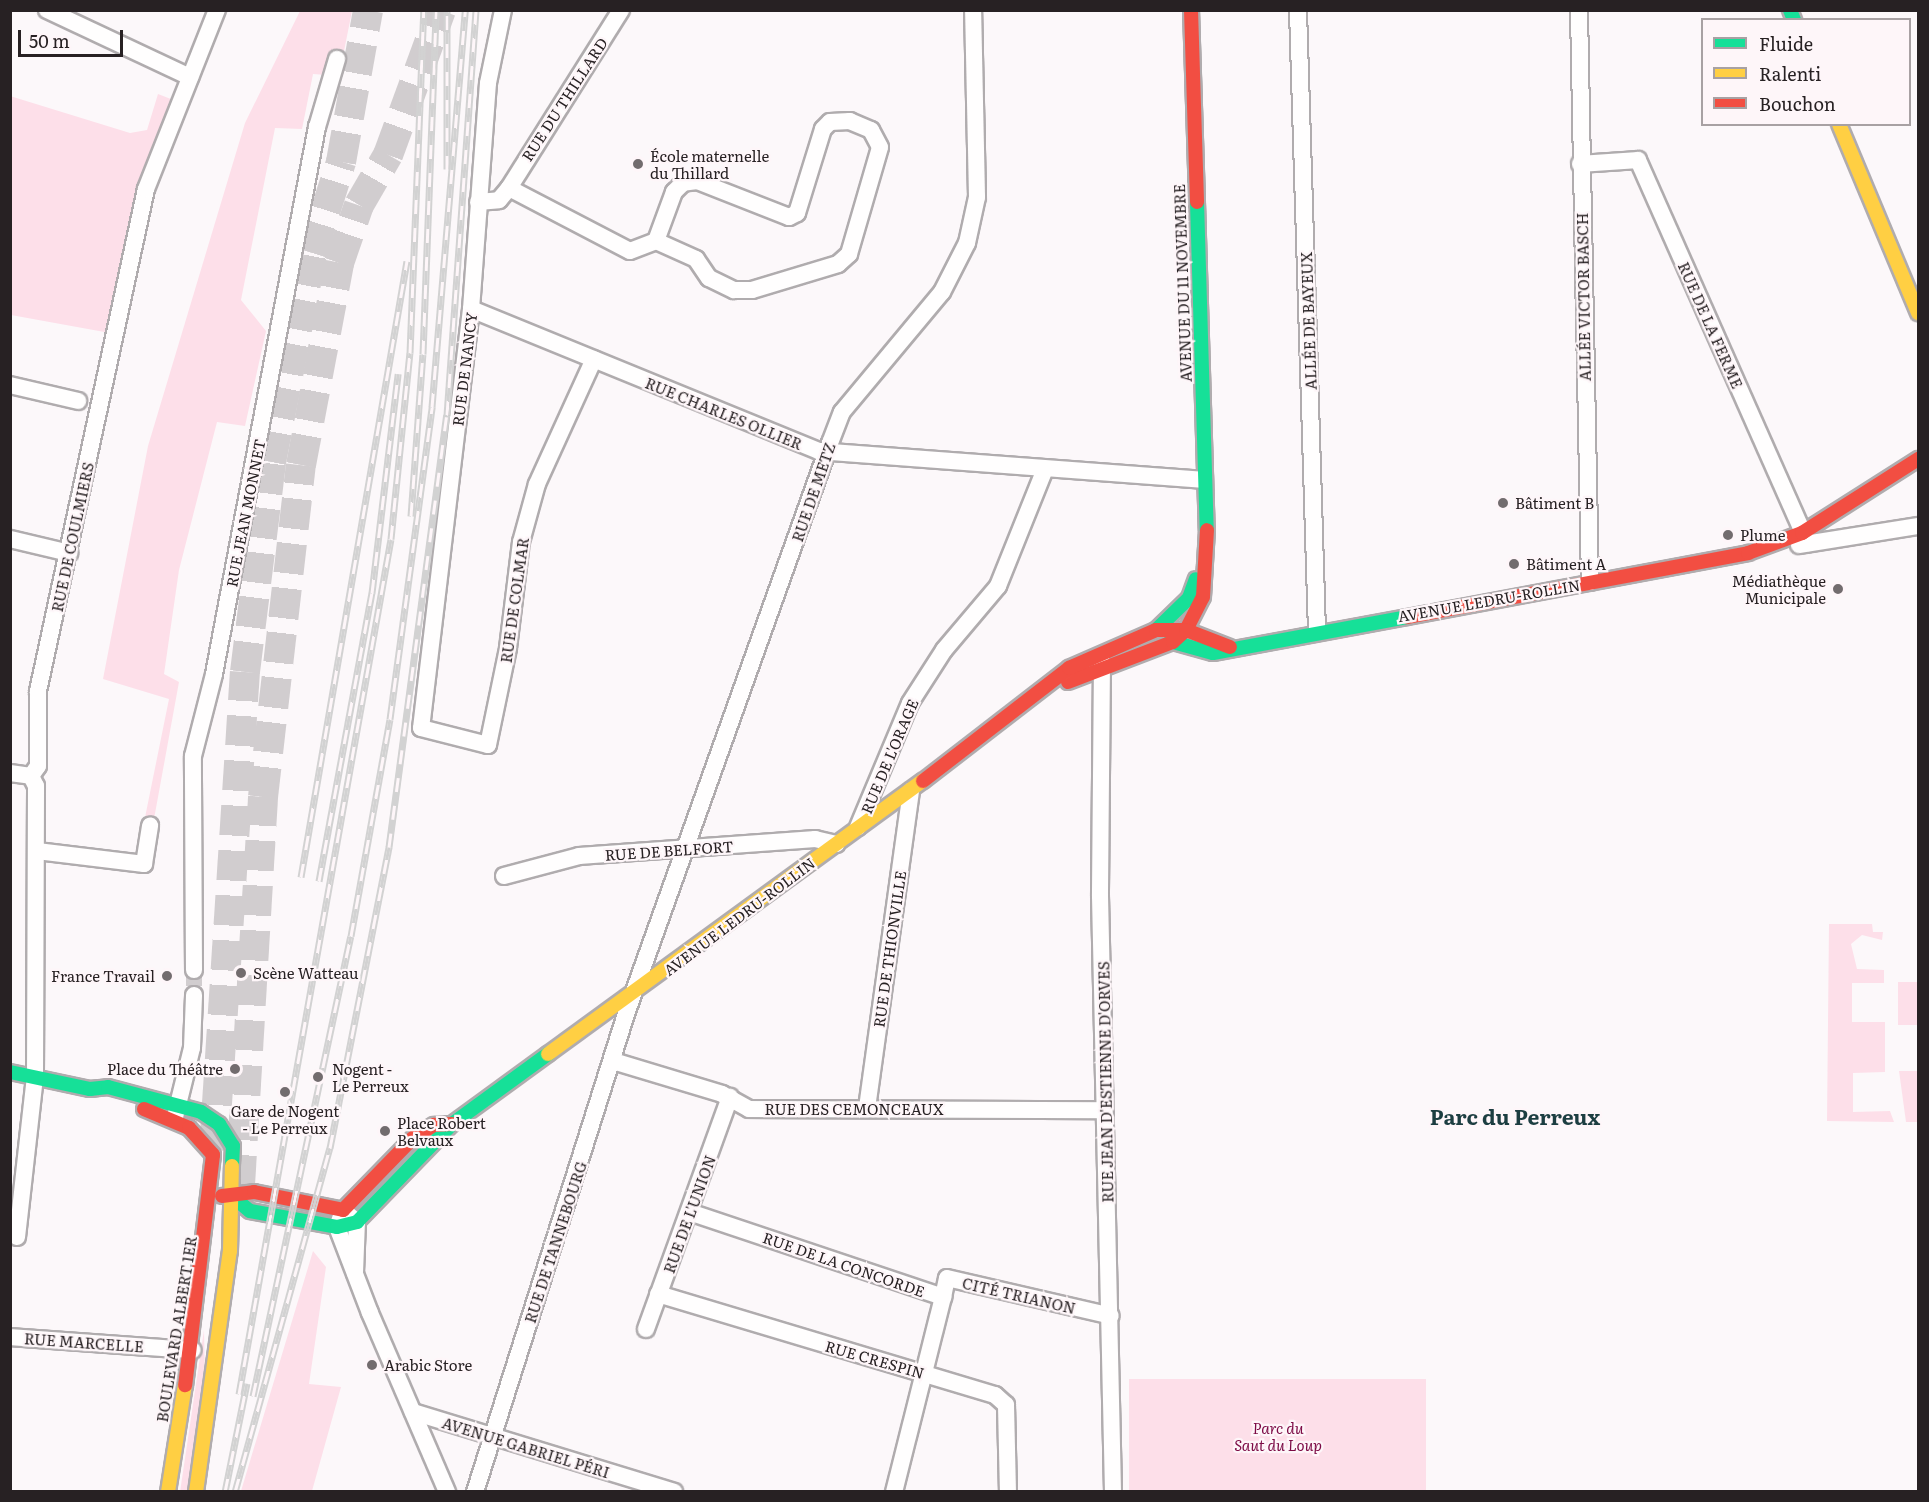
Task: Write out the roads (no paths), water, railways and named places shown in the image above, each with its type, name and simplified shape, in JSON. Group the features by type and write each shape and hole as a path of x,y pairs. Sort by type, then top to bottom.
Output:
{"street":[{"path":"47,10 190,77"},
{"name":"RUE DE COULMIERS","path":"17,1237 35,1077 37,851 36,786 31,776 38,766 38,691 146,189 217,10"},
{"name":"RUE DE NANCY","path":"488,745 421,728 471,309 488,83 503,10"},
{"name":"RUE DU THILLARD","path":"509,188 530,146 621,10"},
{"name":"RUE DE METZ","path":"636,993 683,851 842,411 942,292 967,243 977,197 973,10"},
{"name":"AVENUE DU 11 NOVEMBRE","path":"1178,644 1203,597 1205,555 1191,10"},
{"name":"ALLÉE DE BAYEUX","path":"1298,10 1317,631"},
{"name":"ALLÉE VICTOR BASCH","path":"1579,10 1580,164 1590,582"},
{"name":"RUE JEAN MONNET","path":"194,970 193,756 214,674 317,127 337,59"},
{"path":"478,202 499,200 509,188 630,251 656,241 696,259 709,278 734,290 779,284 838,264 849,254 880,147 871,130 850,121 830,122 823,129 797,213 789,217 697,181 683,183 674,192 656,241"},
{"path":"1840,126 1918,308"},
{"name":"RUE DE LA FERME","path":"1580,164 1638,160 1805,538"},
{"name":"RUE CHARLES OLLIER","path":"471,309 827,452 1204,480"},
{"name":"RUE DE COLMAR","path":"488,745 508,648 520,542 537,484 594,359"},
{"path":"10,385 78,400"},
{"name":"AVENUE LEDRU-ROLLIN","path":"1025,706 1100,672 1178,644 1201,653 1748,553 1805,538 1918,459"},
{"name":"RUE DE L'ORAGE","path":"858,828 910,704 944,650 998,586 1045,469"},
{"path":"1805,538 1918,526"},
{"path":"10,539 69,553"},
{"name":"AVENUE DU 11 NOVEMBRE","path":"1162,629 1189,598 1205,555"},
{"path":"1162,629 1186,630 1230,647"},
{"path":"1162,629 1178,644"},
{"name":"AVENUE LEDRU-ROLLIN","path":"357,1222 452,1124 636,993 910,791 1025,706 1069,668 1162,629"},
{"name":"AVENUE LEDRU-ROLLIN","path":"1100,672 1102,662 1135,640"},
{"name":"RUE JEAN D'ESTIENNE D'ORVES","path":"1100,672 1104,1110 1111,1316 1113,1491"},
{"path":"10,773 31,776"},
{"name":"RUE DE THIONVILLE","path":"867,1108 910,791"},
{"path":"37,851 144,864 150,825"},
{"name":"RUE DE BELFORT","path":"504,876 579,856 683,851 815,839 836,844"},
{"name":"RUE DE TANNEBOURG","path":"475,1491 636,993"},
{"path":"176,1113 192,1048 194,995"},
{"name":"RUE DES CEMONCEAUX","path":"613,1060 730,1097 749,1109 1104,1110"},
{"path":"10,1072 90,1089 219,1124 237,1158 232,1196 230,1251 196,1491"},
{"name":"RUE DE L'UNION","path":"646,1329 692,1213 730,1097"},
{"name":"BOULEVARD ALBERT 1ER","path":"168,1491 193,1350 213,1172 208,1146 176,1113"},
{"path":"447,1491 337,1227 343,1210 402,1147 434,1125 452,1124"},
{"name":"AVENUE LEDRU-ROLLIN","path":"411,1166 434,1125"},
{"path":"212,1195 232,1196 254,1192 343,1210 357,1222"},
{"path":"232,1196 250,1211 337,1227 357,1222"},
{"path":"230,1251 250,1211"},
{"name":"RUE DE LA CONCORDE","path":"692,1213 943,1298 894,1491"},
{"path":"355,1273 357,1222"},
{"name":"CITÉ TRIANON","path":"943,1298 947,1278 1111,1316"},
{"name":"RUE CRESPIN","path":"658,1294 995,1395 1006,1405 1008,1491"},
{"name":"RUE MARCELLE","path":"10,1337 193,1350"},
{"name":"AVENUE GABRIEL PÉRI","path":"413,1412 674,1491"}],"tunnel":[{"path":"214,1150 245,672 271,462 312,253 341,162 368,10"},
{"path":"240,1185 263,797 301,465 339,263 359,205 388,155 441,10"},
{"path":"194,970 194,995"}],"railway":[{"path":"239,1394 391,539 410,353 424,10"},
{"path":"411,516 423,354 436,10"},
{"path":"447,10 447,169"},
{"path":"253,1396 351,936 390,719 432,407 465,10"},
{"path":"235,1492 330,1148 389,847 447,415 476,10"},
{"path":"301,877 407,261"},
{"path":"319,881 372,593 398,374"},
{"path":"225,1492 247,1383"}],"place":[{"name":"École maternelle du Thillard","path":"638,164"},
{"name":"Bâtiment B","path":"1503,503"},
{"name":"Plume","path":"1728,535"},
{"name":"Bâtiment A","path":"1514,564"},
{"name":"Médiathèque Municipale","path":"1838,589"},
{"name":"Scène Watteau","path":"241,973"},
{"name":"France Travail","path":"167,976"},
{"name":"Place du Théâtre","path":"235,1069"},
{"name":"Nogent - Le Perreux","path":"318,1077"},
{"name":"Gare de Nogent - Le Perreux","path":"285,1092"},
{"name":"Place Robert Belvaux","path":"385,1131"},
{"name":"Arabic Store","path":"372,1365"}],"district":[{"name":"Parc du Perreux","path":"1515,1116"}],"park label":[{"name":"Parc du Saut du Loup","path":"1278,1436"}]}
